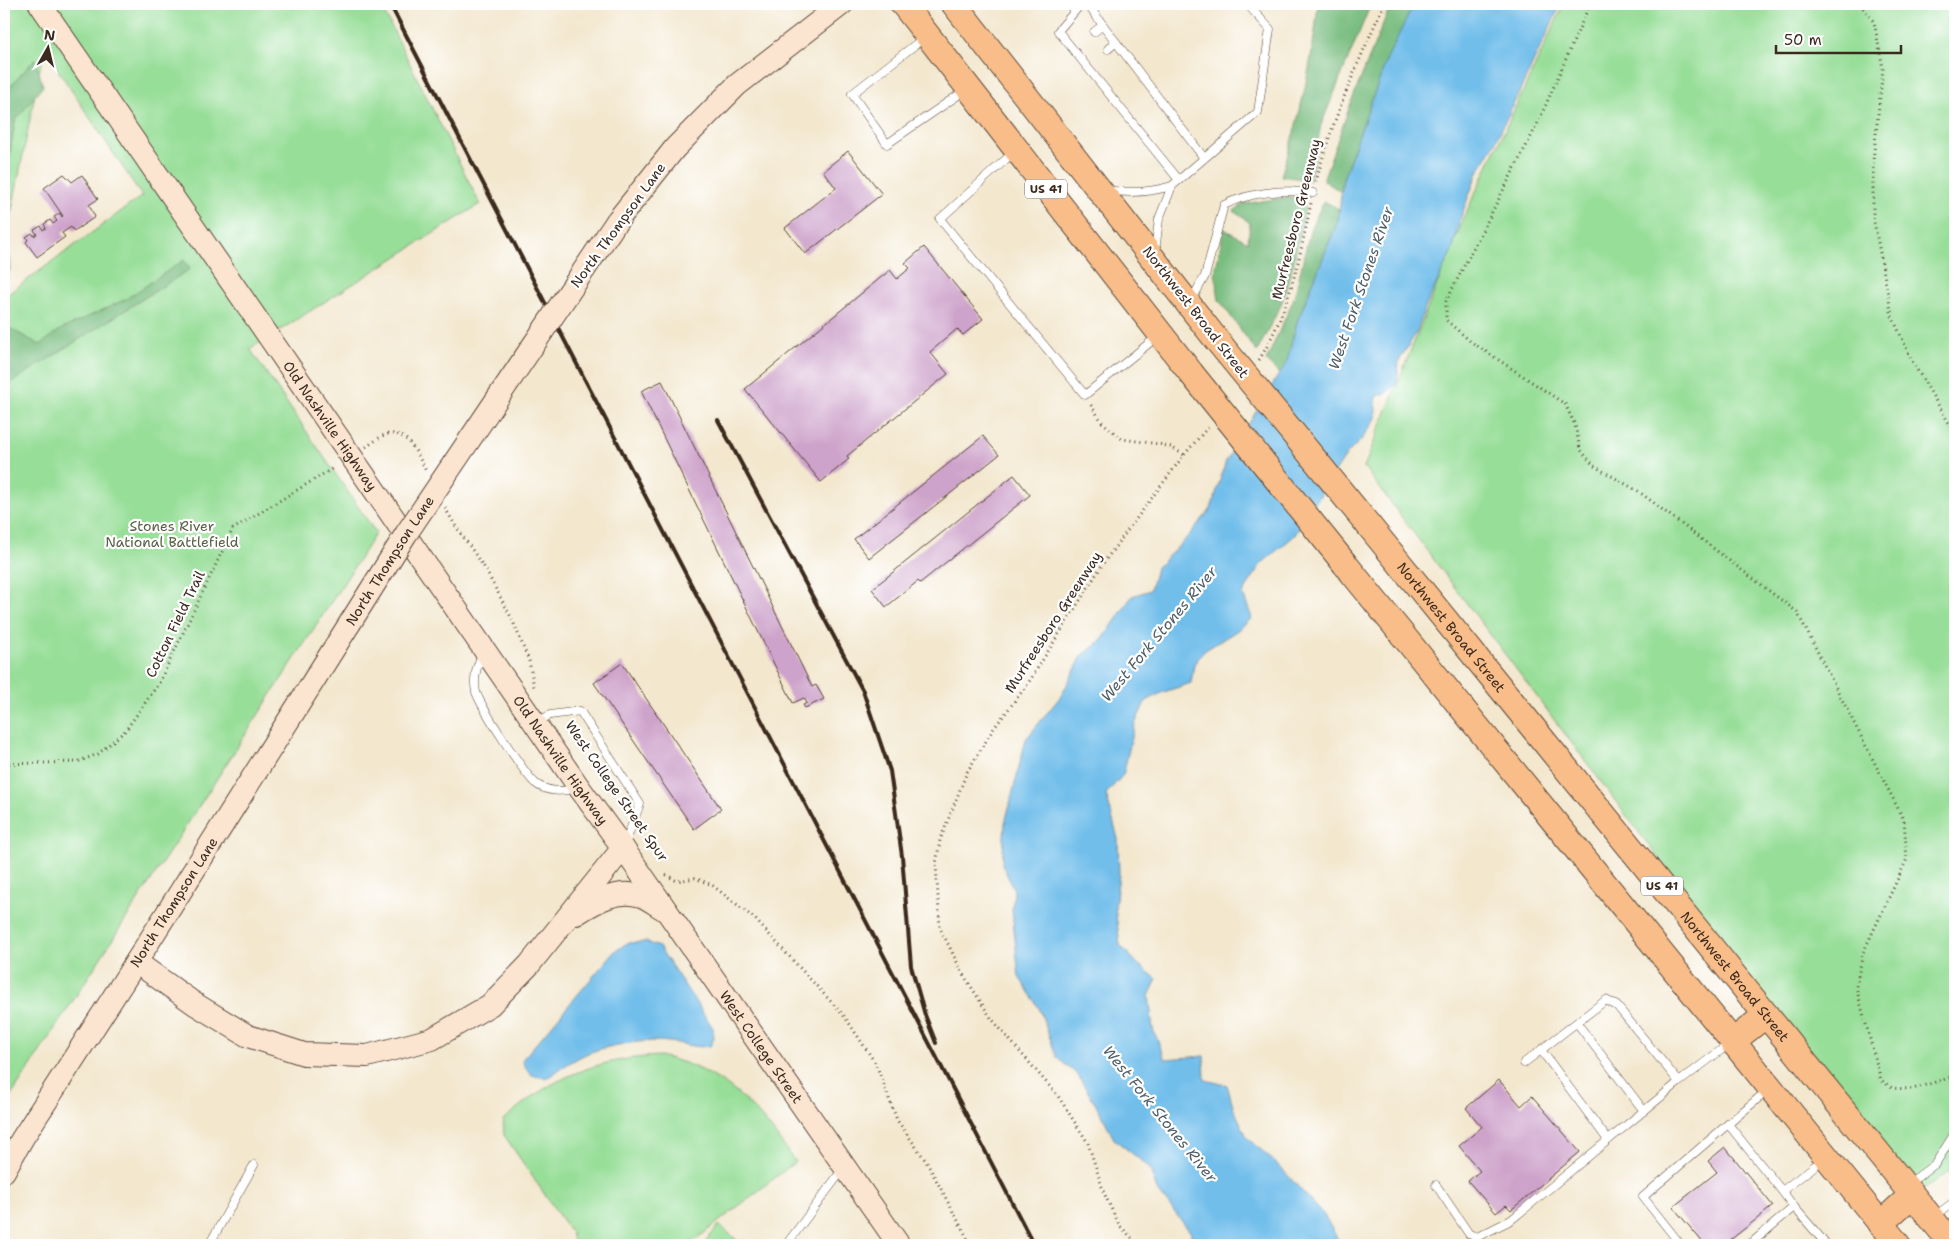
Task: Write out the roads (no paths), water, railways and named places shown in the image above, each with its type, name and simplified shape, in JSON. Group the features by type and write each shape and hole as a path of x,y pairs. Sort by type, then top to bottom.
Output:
{"main road":[{"name":"Old Nashville Highway","path":"40,4 485,650 542,719 578,786 623,848"},
{"name":"North Thompson Lane","path":"4,1171 22,1139 406,534 617,221 675,148 737,85 842,4"},
{"name":"US 41","path":"903,4 1191,373 1898,1245"},
{"name":"Northwest Broad Street","path":"954,4 1215,338 1953,1245"},
{"path":"136,962 196,1004 248,1036 304,1054 367,1056 432,1039 490,1005 529,965 623,848"},
{"name":"West College Street","path":"623,848 898,1245"},
{"path":"562,923 598,900 626,894 642,896 668,912"},
{"path":"1732,1042 1766,1015"},
{"path":"1880,1224 1909,1191"}],"lane":[{"path":"1081,4 1058,31 1158,150 1179,180"},
{"path":"1087,4 1155,93 1166,115 1204,158"},
{"path":"1098,188 1129,192 1160,190 1172,186 1258,112 1270,29 1247,4"},
{"path":"1094,32 1103,25"},
{"path":"927,36 852,94 887,144 968,88"},
{"path":"1108,49 1116,42"},
{"path":"1124,68 1132,63"},
{"path":"1135,83 1143,77"},
{"path":"1148,99 1155,93"},
{"path":"1016,150 940,219 1085,395 1160,334"},
{"path":"1154,260 1159,219 1172,186"},
{"path":"1189,305 1204,276 1224,205 1239,197 1268,193 1297,191 1313,193"},
{"path":"485,650 476,667 476,690 483,708 536,784 555,791 569,790 578,786"},
{"path":"542,719 580,711 640,804 623,848"},
{"path":"1524,1063 1606,1000 1617,1006 1679,1082"},
{"path":"1577,1023 1644,1111"},
{"path":"1436,1185 1469,1234 1477,1237 1511,1220 1679,1082 1732,1042"},
{"path":"1541,1050 1608,1140"},
{"path":"1681,1245 1643,1197 1770,1088"},
{"path":"1728,1124 1794,1208 1827,1245"},
{"path":"1909,1191 1935,1164 1955,1133"},
{"path":"1782,1191 1826,1157"},
{"path":"209,1245 254,1165"},
{"path":"786,1245 845,1167"},
{"path":"1932,1219 1955,1201"},
{"path":"1749,1245 1794,1208"}],"water":[{"name":"West Fork Stones River","path":"1418,4 1561,4 1493,147 1478,172 1460,219 1453,248 1426,306 1416,333 1399,361 1397,384 1385,394 1376,396 1376,418 1362,439 1347,454 1294,536 1261,564 1243,594 1252,618 1238,630 1204,651 1194,664 1191,683 1161,693 1145,702 1135,724 1123,775 1106,794 1118,839 1119,874 1115,907 1120,945 1139,965 1157,979 1149,996 1153,1029 1165,1059 1204,1056 1205,1080 1227,1085 1234,1109 1247,1137 1280,1167 1324,1215 1341,1245 1190,1245 1191,1233 1157,1190 1149,1167 1114,1139 1077,1074 1057,1058 1039,1008 1019,977 1012,911 1014,890 1002,864 1005,823 1026,739 1061,696 1082,656 1103,639 1132,596 1150,590 1156,568 1184,541 1211,509 1226,461 1286,365 1297,322 1338,221 1343,179 1388,56 1410,12"},
{"path":"646,942 659,947 713,1028 714,1038 710,1046 694,1046 661,1041 633,1043 590,1052 547,1078 528,1072 522,1060 614,952 627,943"}],"railway":[{"path":"390,4 1034,1245"},
{"path":"718,420 863,691 890,771 902,856 911,966 925,1015 936,1043"}],"park label":[{"name":"Stones River National Battlefield","path":"172,534"}]}
